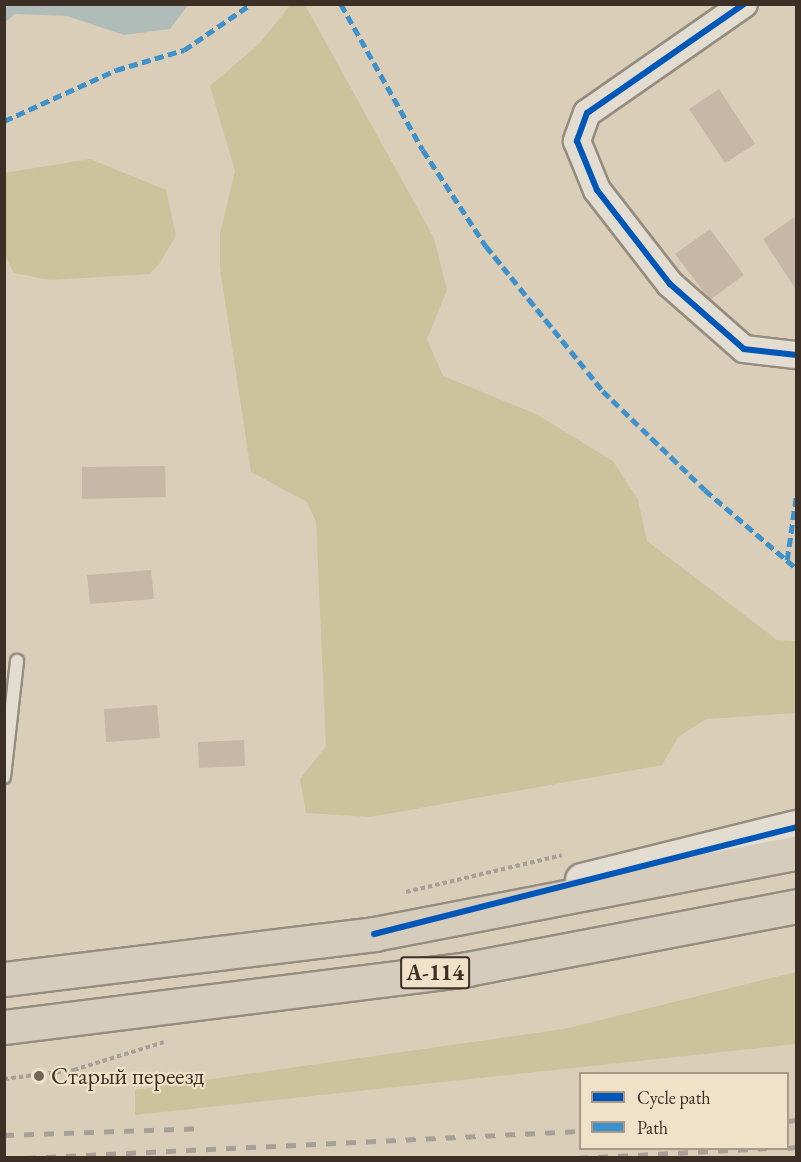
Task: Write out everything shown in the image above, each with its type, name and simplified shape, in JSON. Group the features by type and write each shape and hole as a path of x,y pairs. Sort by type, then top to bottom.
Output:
{"highway":[{"name":"А-114","path":"4,979 374,934 796,853"},
{"name":"А-114","path":"4,1027 466,969 796,906"}],"street":[{"path":"744,4 628,80 586,114 577,141 597,190 670,284 744,349 796,355"},
{"path":"374,934 796,827"}],"lane":[{"path":"4,777 9,775 17,661"}],"path":[{"path":"400,893 575,852"},
{"path":"4,1079 74,1070"}],"shaded area":[{"path":"5,4 188,5 170,29 124,35 67,16 15,14 5,22"},
{"path":"290,5 305,5 434,238 447,290 427,339 443,376 536,414 613,461 638,500 647,541 777,640 796,641 796,713 706,719 678,737 662,765 370,817 306,813 300,779 326,746 316,522 307,502 251,472 220,268 220,234 235,171 210,86 260,43"},
{"path":"90,159 166,190 176,236 159,264 149,274 50,280 14,273 5,256 5,173"},
{"path":"796,972 796,1044 135,1115 135,1090 564,1029"}],"building":[{"path":"719,89 755,144 725,163 689,109"},
{"path":"796,216 796,290 763,239"},
{"path":"710,229 744,275 710,300 675,254"},
{"path":"165,466 166,497 82,499 82,467"},
{"path":"151,570 154,599 90,604 87,575"},
{"path":"157,705 160,738 106,742 104,709"},
{"path":"244,740 245,766 199,768 198,742"}],"railway":[{"path":"789,1121 796,1120"},
{"path":"4,1135 200,1128"},
{"path":"26,1158 579,1131"},
{"path":"789,1148 796,1147"},
{"path":"578,1158 729,1150"}],"marked path":[{"path":"4,121 116,70 184,50 251,4"},
{"path":"341,4 423,150 486,246 603,391 705,490 796,568"},
{"path":"787,560 796,497"}],"cycle path":[{"path":"744,4 587,113 577,141 597,190 670,284 744,349 796,355"},
{"path":"374,934 796,827"}],"place":[{"name":"Старый переезд","path":"39,1076"}]}
